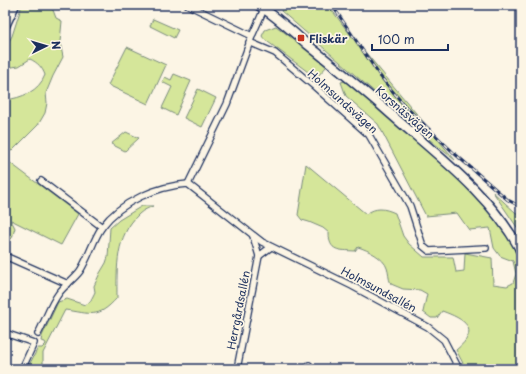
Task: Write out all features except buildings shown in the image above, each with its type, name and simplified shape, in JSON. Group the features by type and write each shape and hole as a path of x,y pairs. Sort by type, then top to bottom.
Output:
{"street":[{"path":"5,10 7,5"},
{"path":"5,26 15,5"},
{"path":"188,5 252,36"},
{"path":"38,334 56,297 80,271 102,227 116,213 141,197 164,187 188,184 227,104 263,6"},
{"name":"Korsnäsvägen","path":"263,6 451,166 486,201 510,231 521,251"},
{"name":"Holmsundsvägen","path":"250,42 275,53 369,135 410,206 423,246 429,251 486,248"},
{"path":"42,181 102,227"},
{"name":"Holmsundsallén","path":"188,184 252,236 271,247 352,286 428,327 444,340 459,369"},
{"path":"252,236 259,256 271,247"},
{"path":"5,256 68,284"},
{"name":"Herrgårdsallén","path":"237,369 259,256"},
{"path":"5,333 34,343 22,369"}],"green space":[{"path":"22,5 44,5 53,10 56,18 62,21 60,42 63,57 46,93 47,103 45,113 38,125 12,151 5,148 5,100 18,98 29,93 39,85 45,75 43,70 30,59 19,66 5,68 5,48 12,36"},
{"path":"284,5 328,5 346,29 455,160 281,11"},
{"path":"153,19 178,30 174,38 150,26"},
{"path":"276,26 328,65 316,78 264,39 262,36 265,30"},
{"path":"127,47 166,65 148,104 108,85"},
{"path":"174,74 191,81 176,115 162,108 172,87 162,82 165,77 171,80"},
{"path":"345,81 386,114 485,202 509,233 515,252 521,260 521,369 466,369 456,350 464,343 468,336 469,331 463,321 442,311 437,318 431,318 423,312 427,294 420,290 403,289 391,284 385,264 371,252 358,247 355,251 336,249 331,244 329,233 323,228 302,220 298,215 306,164 366,214 373,210 380,209 395,213 403,236 409,244 424,257 453,257 456,272 464,271 465,253 492,258 493,284 507,286 513,283 516,274 513,261 500,256 494,248 490,228 469,230 457,213 426,216 378,124 346,96 341,82"},
{"path":"198,89 216,98 202,127 184,118"},
{"path":"126,132 139,138 125,151 111,144"},
{"path":"5,159 78,214 61,245 11,220 15,228 12,238 5,244"},
{"path":"493,192 521,216 521,233"},
{"path":"142,206 153,206 144,210 131,223 125,232 119,253 117,298 104,310 99,312 88,313 65,310 43,353 43,369 27,369 38,348 42,348 46,344 45,342 41,341 42,336 58,302 67,299 85,305 90,302 95,292 94,286 108,257 110,228 119,220"}],"railway":[{"path":"332,5 380,76 404,105 455,154 508,200 521,207"}],"place":[{"name":"Fliskär","path":"301,38"}]}
